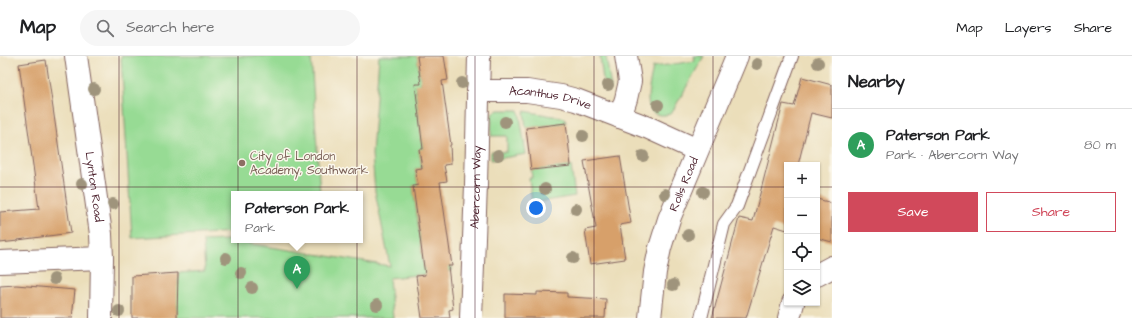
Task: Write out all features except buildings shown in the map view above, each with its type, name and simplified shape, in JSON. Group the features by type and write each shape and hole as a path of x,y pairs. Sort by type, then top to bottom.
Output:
{"street":[{"name":"Lynton Road","path":"76,56 100,227 102,258 101,318"},
{"name":"Abercorn Way","path":"471,318 479,56"},
{"path":"620,117 630,81 626,56"},
{"name":"Rolls Road","path":"650,318 655,272 660,248 669,219 737,56"},
{"name":"Acanthus Drive","path":"478,91 527,91 561,96 576,100 697,150"},
{"path":"0,262 102,258"},
{"path":"820,273 832,267"},
{"path":"790,318 792,306"}],"lane":[{"path":"701,318 724,224 737,206 792,56"}],"green space":[{"name":"City of London Academy, Southwark","path":"121,56 311,56 320,191 231,191 231,232 132,238"},
{"path":"379,56 417,56 421,84 415,85 423,149 419,150 422,168 415,169 418,185 413,186 424,269 452,266 452,271 389,278 393,318 177,318 177,305 154,304 178,285 178,273 205,271 203,241 227,240 231,241 231,243 246,243 390,266 375,191 372,154"},
{"path":"600,56 606,56 611,88 604,89"},
{"path":"694,56 704,56 671,114 660,115 653,113 648,101 648,92 653,67 695,61"},
{"path":"498,110 519,110 526,154 491,160 491,152 507,152 507,136 491,136 492,114"},
{"path":"524,111 565,118 566,123 526,128"},
{"path":"571,166 575,196 532,203 529,178 532,178 531,170"}],"place":[{"name":"City of London Academy, Southwark","path":"242,163"},
{"name":"Paterson Park","path":"297,289"}]}
